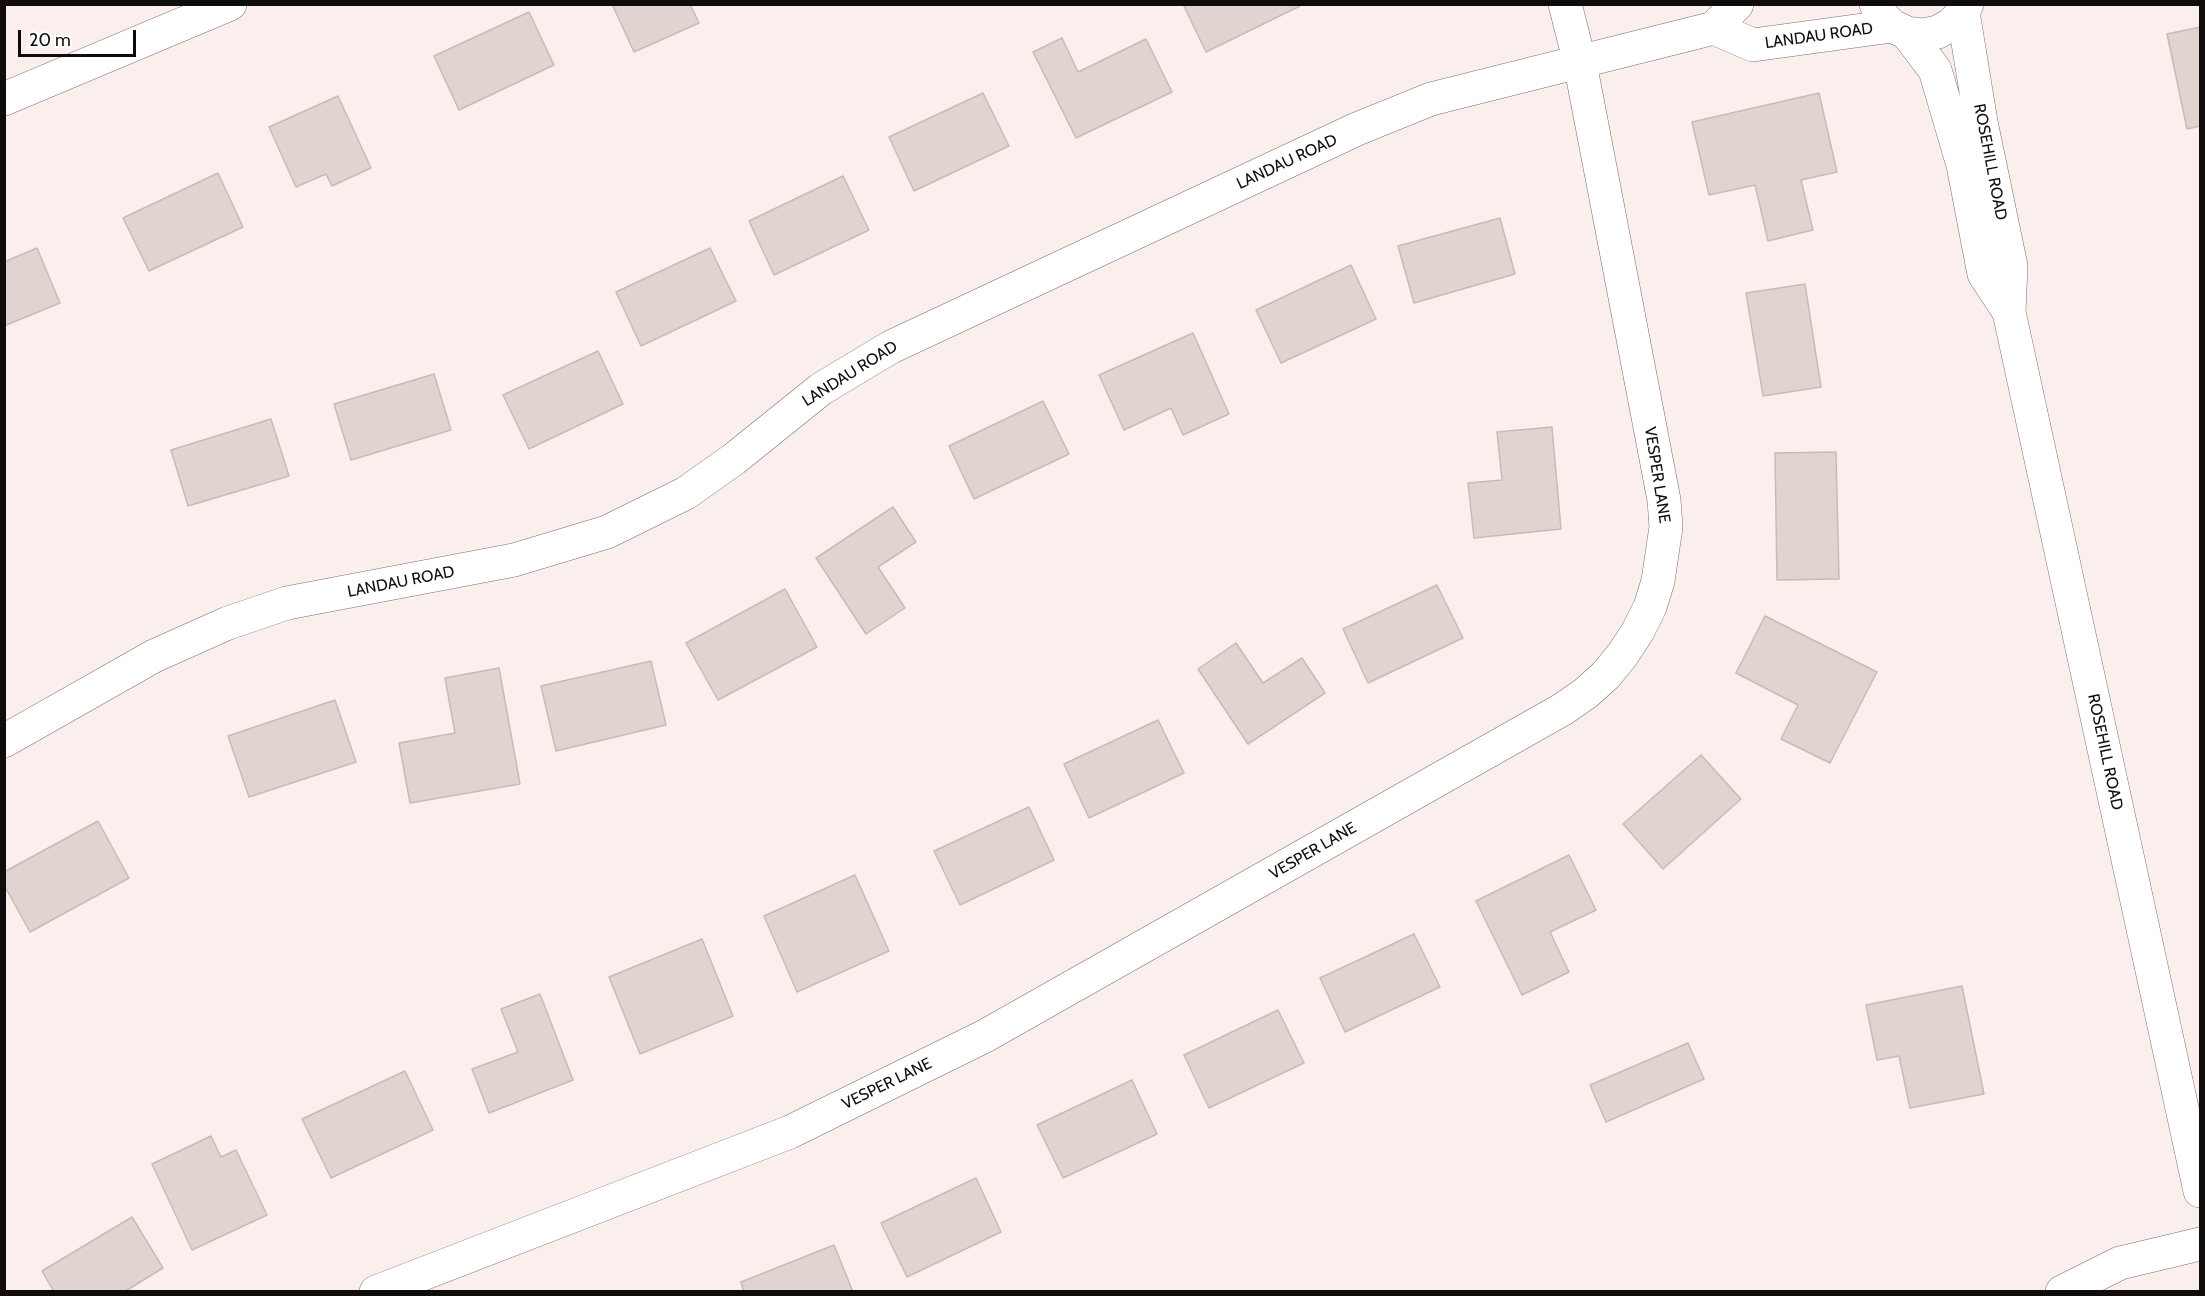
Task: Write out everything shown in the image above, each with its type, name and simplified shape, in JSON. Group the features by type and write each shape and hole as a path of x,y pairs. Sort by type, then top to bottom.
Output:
{"street":[{"path":"4,99 230,4"},
{"name":"VESPER LANE","path":"376,1292 790,1132 985,1036 1563,709 1606,675 1638,631 1650,606 1658,581 1666,527 1664,500 1580,63 1565,4"},
{"path":"1714,28 1737,4"},
{"name":"LANDAU ROAD","path":"4,741 154,656 238,620 287,603 514,560 607,532 686,493 734,459 821,389 891,347 1368,124 1431,99 1714,28 1753,45 1892,21 1923,35 1938,32 1952,24 1965,8"},
{"name":"ROSEHILL ROAD","path":"1965,8 1981,122 2011,266 2009,312 2200,1191"},
{"name":"ROSEHILL ROAD","path":"1892,21 1935,70 1963,165 1984,274 2009,312"},
{"path":"2062,1292 2120,1263 2200,1245"}],"building":[{"path":"612,4 690,4 699,23 634,52"},
{"path":"1183,4 1299,4 1300,6 1206,52"},
{"path":"529,12 554,65 459,110 434,56"},
{"path":"2200,27 2200,126 2187,129 2167,34"},
{"path":"1062,38 1078,72 1146,39 1172,92 1076,138 1033,52"},
{"path":"983,93 1009,146 914,191 889,137"},
{"path":"1819,93 1837,172 1801,180 1813,230 1768,241 1755,185 1709,195 1692,122"},
{"path":"338,96 371,168 332,186 326,174 296,187 269,127"},
{"path":"218,173 243,227 149,271 123,218"},
{"path":"843,176 869,230 774,275 749,221"},
{"path":"1500,218 1515,274 1414,303 1398,246"},
{"path":"37,248 60,303 4,326 4,262"},
{"path":"710,248 736,301 641,346 616,292"},
{"path":"1351,265 1376,319 1281,363 1256,310"},
{"path":"1805,284 1821,387 1763,396 1746,293"},
{"path":"1193,333 1229,414 1183,435 1171,408 1124,430 1099,375"},
{"path":"598,351 623,404 529,449 503,395"},
{"path":"434,374 451,430 351,460 334,404"},
{"path":"1043,401 1069,454 974,499 949,446"},
{"path":"271,419 289,476 188,506 171,450"},
{"path":"1552,427 1561,529 1474,538 1468,483 1502,480 1497,432"},
{"path":"1836,452 1839,579 1777,580 1775,453"},
{"path":"893,507 916,542 878,567 905,608 866,634 816,558"},
{"path":"1437,585 1463,638 1368,683 1343,629"},
{"path":"785,589 817,647 718,700 686,643"},
{"path":"1765,616 1877,672 1830,763 1781,739 1798,705 1736,673"},
{"path":"1236,643 1263,683 1302,658 1325,693 1248,744 1198,669"},
{"path":"651,661 666,725 556,751 541,686"},
{"path":"499,668 520,784 410,803 399,743 455,733 445,678"},
{"path":"335,700 356,762 249,797 228,736"},
{"path":"1158,720 1184,773 1089,818 1064,764"},
{"path":"1701,755 1741,799 1663,869 1623,824"},
{"path":"1029,807 1054,860 960,905 934,851"},
{"path":"98,821 129,878 30,932 4,885 4,872"},
{"path":"1569,855 1596,910 1550,932 1569,972 1522,995 1476,901"},
{"path":"855,875 889,951 797,992 764,916"},
{"path":"1414,934 1440,987 1345,1032 1320,978"},
{"path":"702,939 733,1016 640,1054 609,977"},
{"path":"1962,986 1984,1094 1910,1108 1899,1056 1877,1060 1866,1005"},
{"path":"540,994 573,1080 489,1113 472,1069 518,1052 501,1009"},
{"path":"1278,1010 1304,1063 1209,1108 1184,1055"},
{"path":"1688,1043 1704,1079 1606,1122 1590,1085"},
{"path":"405,1071 433,1130 331,1178 302,1119"},
{"path":"1132,1080 1157,1134 1063,1178 1037,1125"},
{"path":"211,1136 221,1157 236,1150 267,1215 192,1250 152,1164"},
{"path":"976,1178 1001,1232 907,1277 881,1223"},
{"path":"132,1217 163,1268 124,1292 54,1292 42,1271"},
{"path":"834,1245 853,1292 744,1292 741,1282"}]}
